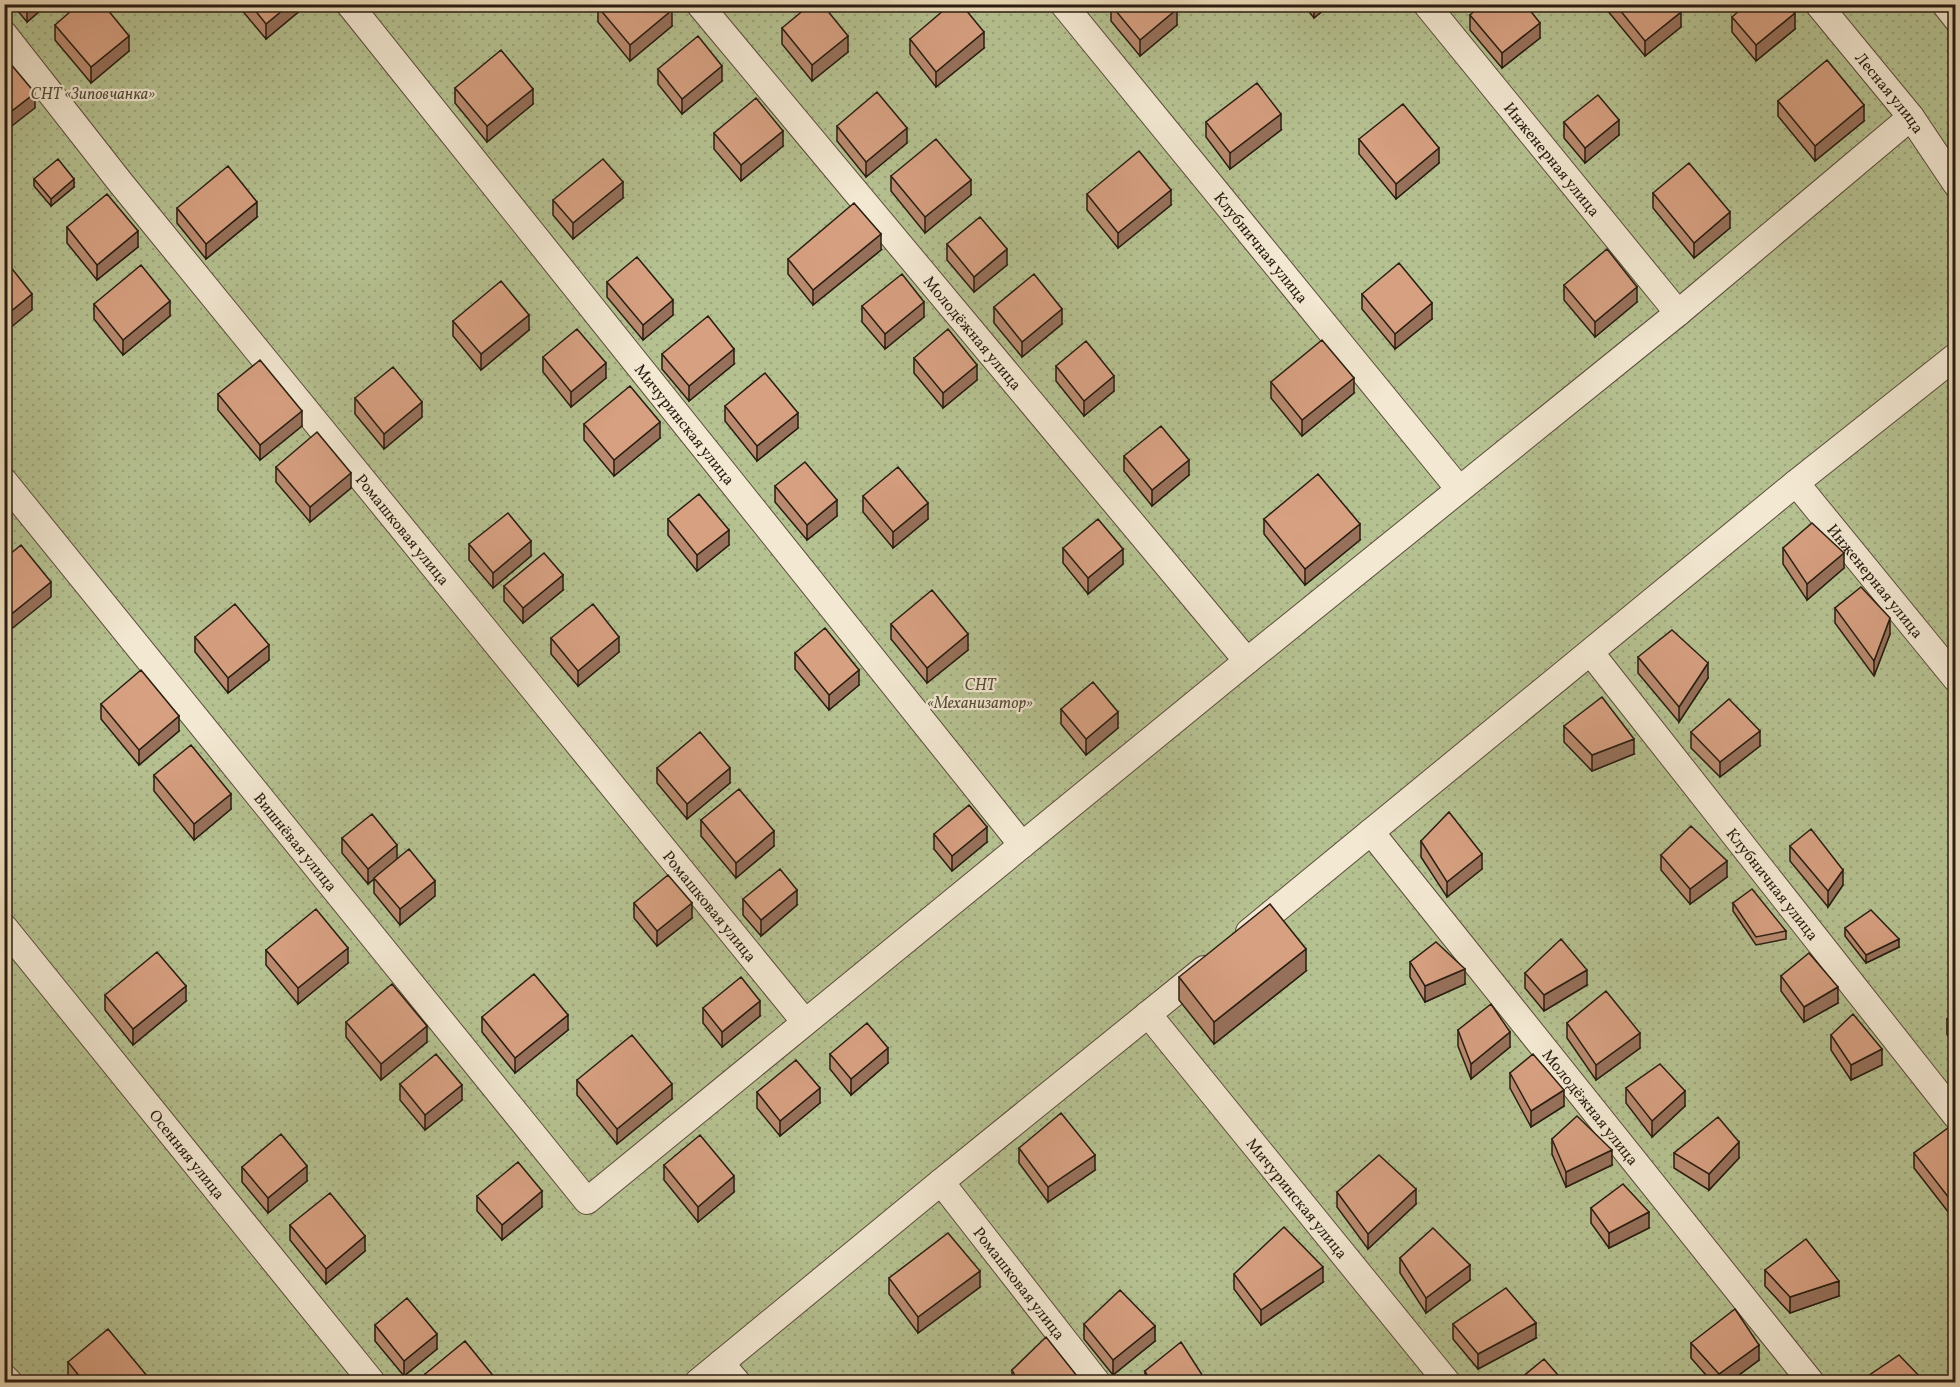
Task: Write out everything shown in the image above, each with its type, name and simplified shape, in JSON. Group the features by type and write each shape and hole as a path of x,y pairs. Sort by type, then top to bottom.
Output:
{"street":[{"name":"Мичуринская улица","path":"349,4 1023,845"},
{"name":"Молодёжная улица","path":"699,4 1247,661"},
{"name":"Клубничная улица","path":"1063,4 1460,489"},
{"name":"Инженерная улица","path":"1426,4 1678,313"},
{"name":"Лесная улица","path":"1818,4 1911,117 1956,184"},
{"name":"Ромашковая улица","path":"4,34 120,182 804,1021"},
{"path":"804,1021 1678,313 1911,117"},
{"path":"698,1383 1796,483 1956,356"},
{"name":"Вишнёвая улица","path":"4,481 587,1201 804,1021"},
{"name":"Инженерная улица","path":"1796,483 1956,679"},
{"name":"Клубничная улица","path":"1591,653 1956,1116"},
{"name":"Молодёжная улица","path":"1371,832 1811,1383"},
{"name":"Осенняя улица","path":"4,927 372,1383"},
{"name":"Мичуринская улица","path":"1148,1014 1448,1383"},
{"name":"Ромашковая улица","path":"941,1182 1097,1383"},
{"path":"721,1363 737,1383"},
{"path":"4,1377 9,1383"}],"lane":[{"path":"1937,4 1956,28"}],"green space":[{"name":"СНТ «Механизатор»","path":"5,5 1955,5 1955,1382 5,1382"}],"building":[{"path":"79,4 103,4 129,36 91,67 55,25"},
{"path":"250,4 290,4 266,24"},
{"path":"601,4 667,4 672,10 630,45 598,7"},
{"path":"811,4 822,4 848,36 812,65 782,28"},
{"path":"951,4 961,4 984,32 936,72 910,39"},
{"path":"1112,4 1173,4 1177,9 1140,40"},
{"path":"1482,4 1525,4 1540,23 1502,53 1470,15"},
{"path":"1615,4 1675,4 1681,12 1645,41"},
{"path":"1747,4 1788,4 1795,13 1756,45 1732,17"},
{"path":"698,36 722,66 682,99 658,69"},
{"path":"501,50 533,89 487,126 455,88"},
{"path":"4,56 35,93 4,117"},
{"path":"1827,60 1864,105 1815,146 1778,101"},
{"path":"1257,83 1281,114 1230,153 1206,122"},
{"path":"877,92 907,128 866,162 837,126"},
{"path":"1598,95 1619,120 1585,148 1564,122"},
{"path":"756,98 783,131 741,165 714,133"},
{"path":"1403,104 1439,148 1396,184 1359,139"},
{"path":"936,139 971,180 925,217 891,176"},
{"path":"1139,151 1171,190 1118,233 1087,194"},
{"path":"58,159 74,179 51,199 34,179"},
{"path":"603,159 623,182 573,223 553,200"},
{"path":"1689,163 1730,212 1694,243 1653,193"},
{"path":"228,166 257,202 206,244 177,208"},
{"path":"107,194 138,231 97,265 67,227"},
{"path":"854,203 881,234 813,290 788,259"},
{"path":"980,217 1007,249 974,277 947,244"},
{"path":"1607,249 1637,287 1595,322 1564,285"},
{"path":"637,257 673,300 643,325 607,282"},
{"path":"1399,263 1432,303 1395,334 1362,294"},
{"path":"9,265 32,294 4,317 4,268"},
{"path":"141,265 170,301 123,340 94,304"},
{"path":"902,274 924,302 885,334 862,306"},
{"path":"1034,274 1062,309 1022,342 994,307"},
{"path":"501,281 529,315 481,354 453,321"},
{"path":"708,316 734,349 689,386 662,354"},
{"path":"577,329 606,363 571,392 543,357"},
{"path":"948,329 977,365 943,393 914,358"},
{"path":"1322,340 1354,378 1302,420 1271,382"},
{"path":"1086,341 1114,376 1084,401 1056,366"},
{"path":"260,360 302,411 260,445 218,394"},
{"path":"393,367 422,402 384,434 355,398"},
{"path":"765,373 798,413 757,446 725,406"},
{"path":"630,386 660,422 614,460 584,424"},
{"path":"1161,426 1189,460 1152,490 1124,456"},
{"path":"317,432 351,473 310,507 276,467"},
{"path":"805,462 837,500 807,525 775,486"},
{"path":"898,467 928,503 893,532 863,496"},
{"path":"1318,474 1360,524 1305,569 1264,519"},
{"path":"699,494 729,530 697,555 668,519"},
{"path":"508,513 531,541 493,573 469,544"},
{"path":"1098,519 1123,549 1088,578 1063,548"},
{"path":"1812,523 1844,553 1807,584 1783,548"},
{"path":"21,545 51,582 4,620 4,559"},
{"path":"544,553 563,575 523,608 504,586"},
{"path":"1861,587 1890,618 1874,661 1835,608"},
{"path":"932,590 968,634 927,668 891,624"},
{"path":"235,604 269,645 228,678 195,637"},
{"path":"593,604 619,637 578,671 551,638"},
{"path":"825,628 859,670 829,695 795,653"},
{"path":"1672,630 1708,663 1679,707 1638,657"},
{"path":"141,670 179,716 139,750 101,704"},
{"path":"1093,682 1118,712 1086,739 1061,709"},
{"path":"1602,697 1634,739 1592,755 1564,726"},
{"path":"1729,699 1760,731 1720,762 1691,732"},
{"path":"700,732 730,768 687,804 657,768"},
{"path":"191,745 231,794 194,824 154,775"},
{"path":"739,789 774,831 736,863 701,820"},
{"path":"969,805 987,827 952,856 934,834"},
{"path":"1449,812 1482,854 1447,882 1421,841"},
{"path":"372,814 397,845 368,869 342,838"},
{"path":"1691,826 1727,861 1690,889 1661,855"},
{"path":"1811,829 1843,870 1828,891 1790,846"},
{"path":"409,849 435,881 400,909 374,878"},
{"path":"780,869 797,890 761,920 743,899"},
{"path":"668,875 692,903 657,931 634,903"},
{"path":"1752,889 1786,931 1756,937 1733,903"},
{"path":"1270,904 1306,949 1214,1022 1179,977"},
{"path":"316,909 348,948 298,988 266,950"},
{"path":"1871,910 1899,939 1866,955 1845,928"},
{"path":"4,936 11,944 4,950"},
{"path":"1561,939 1587,970 1544,995 1525,973"},
{"path":"1436,942 1465,969 1425,986 1410,962"},
{"path":"157,952 186,986 133,1029 105,995"},
{"path":"1809,953 1838,987 1804,1007 1781,976"},
{"path":"534,974 568,1015 515,1058 482,1017"},
{"path":"741,977 760,1001 722,1032 703,1008"},
{"path":"392,984 427,1026 381,1064 346,1022"},
{"path":"1606,991 1640,1033 1596,1065 1567,1023"},
{"path":"1491,1004 1510,1032 1471,1064 1458,1030"},
{"path":"1956,1013 1956,1035 1947,1019"},
{"path":"1853,1014 1882,1049 1851,1065 1831,1035"},
{"path":"867,1023 888,1048 851,1079 830,1054"},
{"path":"632,1035 672,1084 617,1129 577,1080"},
{"path":"436,1054 462,1085 425,1115 400,1084"},
{"path":"1533,1054 1564,1090 1531,1111 1510,1073"},
{"path":"796,1060 820,1088 780,1121 757,1092"},
{"path":"1660,1064 1685,1091 1652,1121 1626,1088"},
{"path":"1061,1113 1095,1155 1048,1187 1019,1148"},
{"path":"1577,1116 1612,1150 1566,1172 1552,1139"},
{"path":"1718,1117 1739,1142 1709,1174 1674,1153"},
{"path":"1952,1125 1956,1130 1956,1193 1949,1198 1914,1153"},
{"path":"281,1134 307,1166 268,1198 242,1167"},
{"path":"700,1135 734,1176 698,1207 664,1165"},
{"path":"1379,1155 1416,1189 1368,1234 1337,1192"},
{"path":"518,1162 542,1191 502,1225 477,1196"},
{"path":"1623,1184 1649,1212 1609,1233 1591,1208"},
{"path":"330,1193 365,1236 326,1269 290,1225"},
{"path":"1284,1227 1323,1267 1261,1310 1234,1274"},
{"path":"1433,1228 1470,1265 1426,1298 1400,1258"},
{"path":"948,1233 980,1271 918,1317 889,1278"},
{"path":"1806,1239 1839,1281 1790,1297 1765,1270"},
{"path":"1506,1288 1536,1323 1478,1354 1453,1324"},
{"path":"1120,1290 1155,1326 1113,1360 1084,1324"},
{"path":"407,1298 437,1334 404,1361 375,1325"},
{"path":"1735,1309 1759,1345 1719,1374 1691,1343"},
{"path":"108,1329 153,1383 85,1383 68,1362"},
{"path":"1046,1337 1081,1381 1077,1383 1019,1383 1012,1370"},
{"path":"465,1341 495,1378 489,1383 432,1383 425,1374"},
{"path":"1181,1342 1206,1381 1202,1383 1151,1383 1145,1371"},
{"path":"1899,1355 1926,1383 1863,1383 1862,1380"},
{"path":"1544,1359 1565,1383 1515,1383"},
{"path":"1780,1378 1785,1383 1773,1383"}],"park label":[{"name":"СНТ «Зиповчанка»","path":"93,93"}]}
